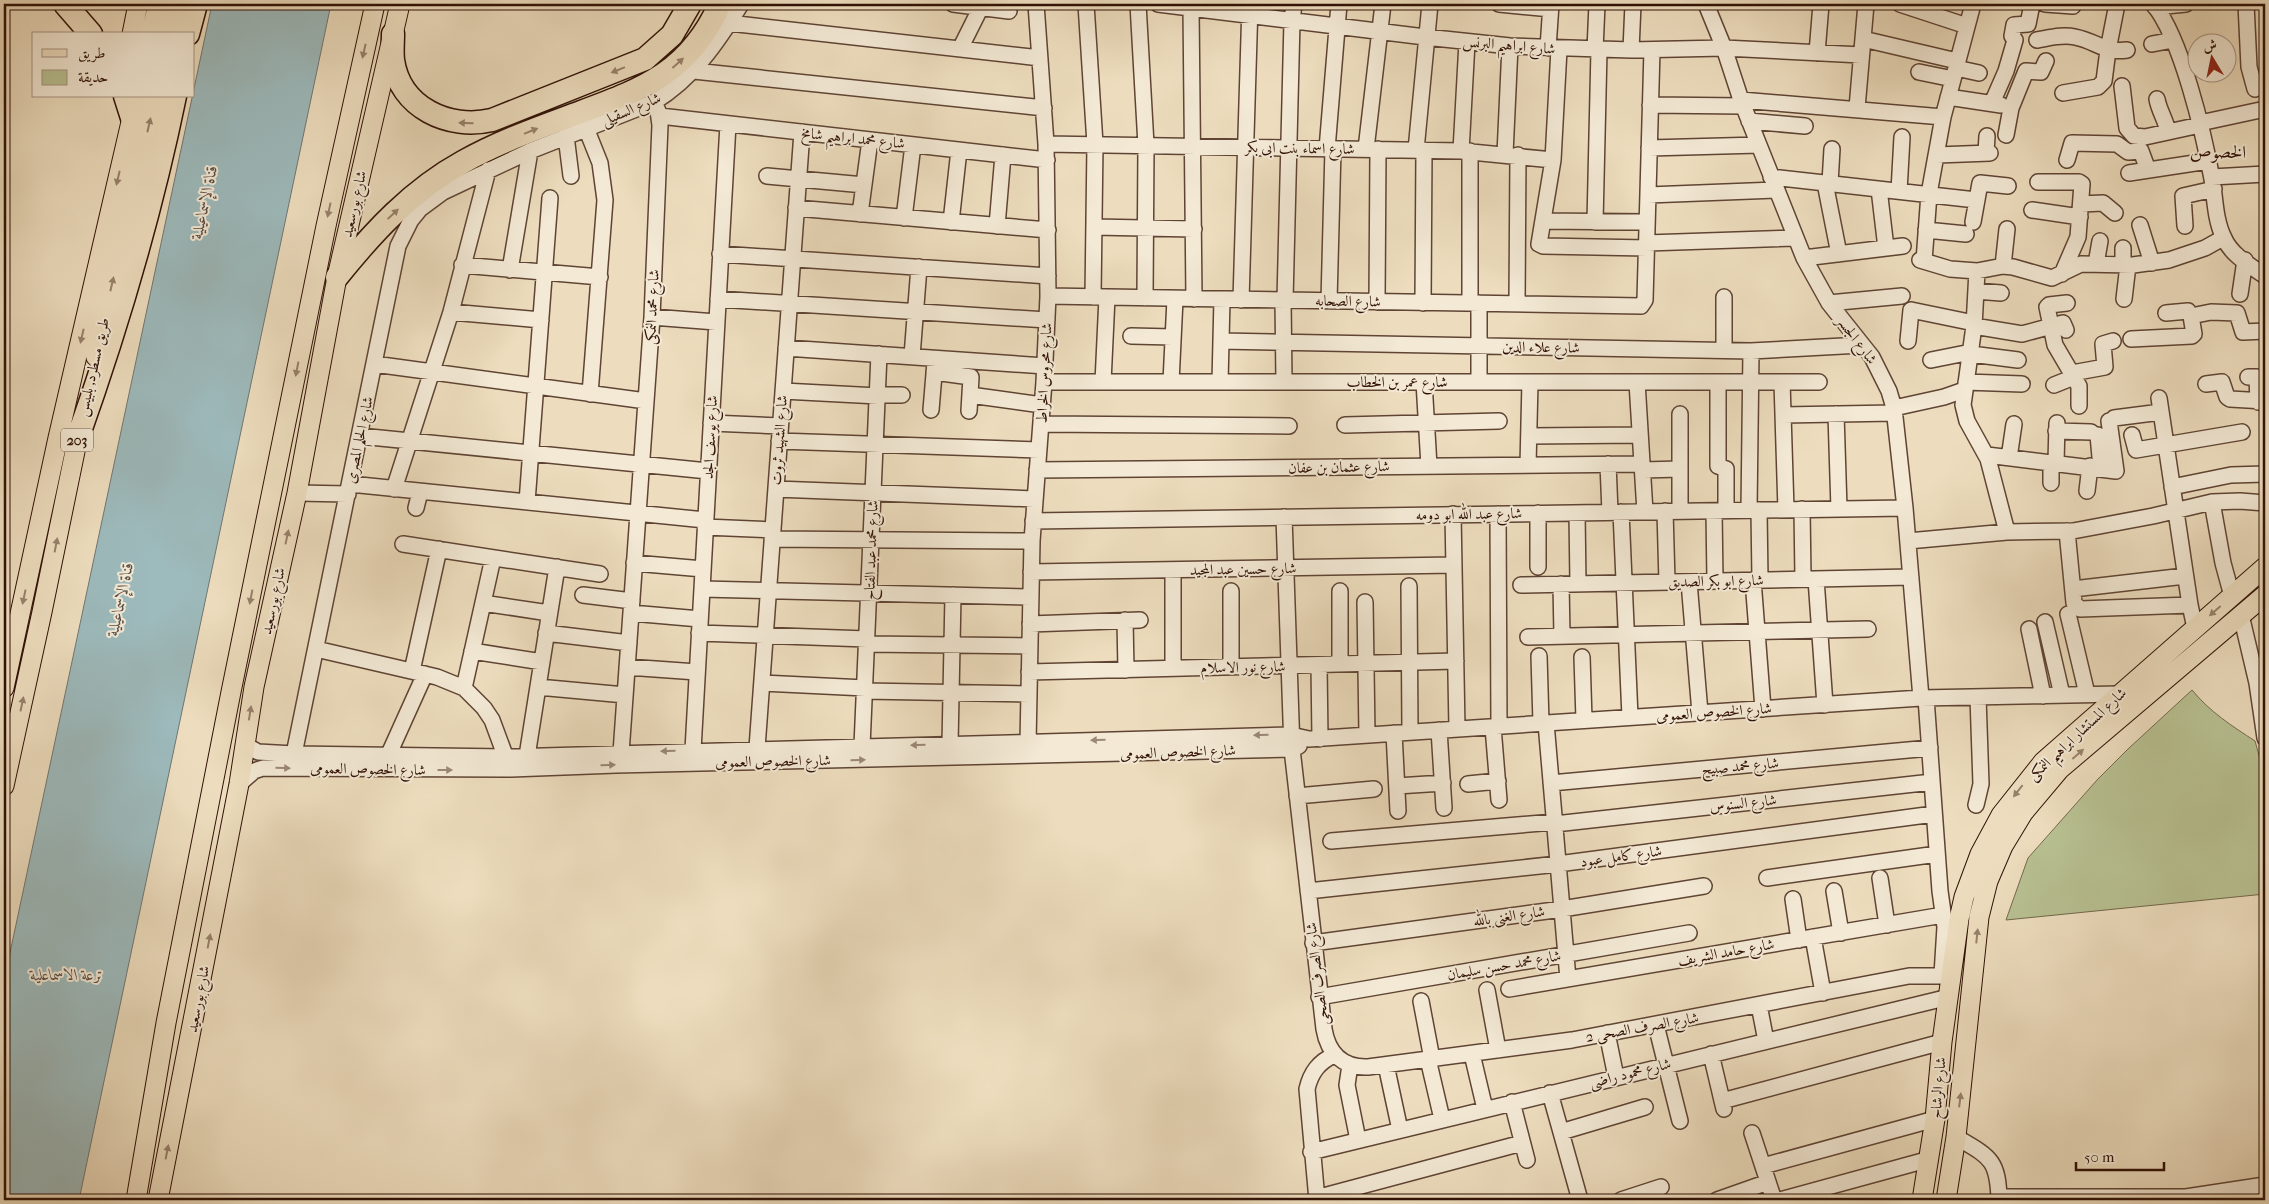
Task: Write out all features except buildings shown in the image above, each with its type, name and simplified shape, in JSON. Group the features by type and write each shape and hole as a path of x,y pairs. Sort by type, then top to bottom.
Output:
{"highway":[{"path":"66,4 89,32"},
{"path":"393,34 395,70 404,90 411,98 428,112 448,121 470,124 481,123 644,59 672,35 690,4"},
{"path":"337,277 390,217 412,197 462,162 517,136 635,91 666,73 693,48 713,19 724,14"},
{"path":"77,440 101,373 122,302 163,158 176,98"}],"main road":[{"path":"132,32 138,4"},
{"path":"151,32 158,4"},
{"path":"169,32 175,4"},
{"name":"شارع بورسعيد","path":"136,1200 166,1023 231,692 326,226 375,4"},
{"name":"شارع بورسعيد","path":"158,1200 239,784 254,687 297,493 337,277 400,4"},
{"name":"طريق مسطرد, بلبيس","path":"4,786 77,440 137,100"},
{"name":"طريق مسطرد, بلبيس","path":"4,688 58,438 137,100"},
{"name":"شارع المستشار ابراهيم النمكى","path":"1947,976 1964,897 1980,854 2001,815 2043,762 2265,567"},
{"name":"شارع المستشار ابراهيم النمكى","path":"1973,985 1982,900 2003,846 2023,813 2060,769 2265,595"},
{"name":"شارع الرشاح","path":"1923,1195 1936,1119 1942,1042 1948,996 1947,976"},
{"name":"شارع الرشاح","path":"1947,1197 1956,1137 1973,985"},
{"path":"1923,1195 1947,1197"}],"street":[{"name":"شارع السقيلى","path":"488,170 566,136 654,102 694,71 724,14 740,4"},
{"path":"953,4 1009,11"},
{"name":"شارع محروس الخراط","path":"1028,743 1032,541 1044,382 1048,296 1047,160 1036,4"},
{"path":"1086,4 1095,144 1094,227 1100,297 1103,382"},
{"path":"1138,4 1146,145 1145,298"},
{"name":"شارع ابراهيم البرنس","path":"1158,4 1191,8 1207,7 1249,10 1292,21 1425,38 1510,46 1597,50 1724,48 1862,55"},
{"path":"1284,382 1284,300 1294,4"},
{"path":"1329,301 1330,149 1340,4"},
{"path":"1377,302 1372,149 1383,4"},
{"path":"1423,302 1420,150 1425,38 1430,4"},
{"path":"1499,4 1551,6 1554,48 1554,160 1539,243 1543,246 1647,246 1795,238"},
{"path":"1595,222 1597,4"},
{"path":"1631,50 1633,4"},
{"name":"شارع الجسر","path":"1706,4 1724,48 1742,103 1804,258 1829,303 1872,357 1882,374 1894,411 1923,698"},
{"path":"1817,53 1821,4"},
{"path":"1857,108 1866,4"},
{"path":"1903,4 1967,26"},
{"path":"1973,4 1948,97 1936,155 1929,194 1922,261 1950,269 1977,271 2003,266 2022,269 2046,277 2061,274 2075,265 2152,263 2186,255 2223,238"},
{"path":"1992,103 2006,70 2015,40 2012,36 2014,26 2028,24 2032,4"},
{"path":"2045,4 2073,6"},
{"path":"2063,93 2098,88 2102,85 2117,4"},
{"path":"2186,4 2154,5 2173,40 2200,124 2223,238 2229,247 2265,276"},
{"path":"2246,4 2249,68 2255,89"},
{"path":"960,49 982,8"},
{"path":"1191,8 1194,299"},
{"path":"1241,300 1249,10"},
{"path":"724,14 960,49 1040,58"},
{"path":"2037,40 2058,36 2075,37 2108,50 2127,50"},
{"path":"1863,39 1955,70"},
{"path":"2152,44 2173,40"},
{"path":"1467,42 1465,151 1474,303 1479,346 1479,382"},
{"path":"1510,46 1517,304"},
{"path":"1647,246 1652,50"},
{"path":"2006,135 2011,108 2027,70 2040,72 2046,61"},
{"path":"1919,72 1955,70 1979,73"},
{"path":"694,71 1044,108"},
{"path":"2122,86 2126,122 2130,132 2140,137 2265,110"},
{"path":"1948,97 1992,103 2011,108"},
{"path":"2157,99 2168,132"},
{"name":"شارع محمد النمكى","path":"621,753 652,317 660,116 654,102"},
{"path":"1650,105 1742,103 1857,108 1944,117"},
{"name":"شارع محمد ابراهيم شامخ","path":"660,116 1047,160"},
{"path":"1749,121 1805,126"},
{"name":"شارع يوسف الجد","path":"693,750 728,124"},
{"path":"586,128 600,163 604,187 600,278 590,394"},
{"name":"شارع الشهيد ثروت","path":"757,748 802,132"},
{"path":"566,136 571,176"},
{"path":"1936,155 1988,153 1987,136"},
{"path":"1899,191 1902,137"},
{"path":"860,214 870,140"},
{"path":"2067,160 2072,143 2120,144 2128,152 2141,151 2148,170"},
{"name":"شارع اسماء بنت ابى بكر","path":"1046,144 1465,151 1554,160"},
{"path":"904,218 913,145"},
{"path":"1649,148 1759,145"},
{"path":"1832,149 1828,183 1839,254"},
{"path":"951,222 959,150"},
{"path":"510,270 530,151"},
{"path":"997,226 1003,155"},
{"path":"2129,174 2208,161"},
{"path":"394,489 451,312 488,170"},
{"name":"شارع الحلم المصرى","path":"294,754 398,246 404,232 420,209 432,199 488,170"},
{"path":"2185,226 2183,196 2213,183 2265,174"},
{"path":"767,176 864,185"},
{"path":"2038,182 2081,182 2081,210 2078,237 2061,274"},
{"path":"1648,195 1774,184 1828,183 1976,200"},
{"path":"1926,230 1969,228 1980,183 2008,186"},
{"path":"1879,188 1886,248"},
{"path":"528,502 550,198"},
{"path":"2032,210 2081,210 2103,203 2115,213"},
{"path":"796,208 1048,230"},
{"path":"1543,221 1647,222"},
{"path":"2140,225 2152,263"},
{"path":"1094,227 1194,229"},
{"path":"2003,266 2007,229"},
{"path":"2096,264 2100,241"},
{"name":"شارع الصحابه","path":"1048,296 1639,306 1644,304 1645,300 1647,246"},
{"path":"1804,258 1903,246"},
{"path":"2123,248 2125,265 2124,299"},
{"path":"720,254 1048,276"},
{"path":"2240,294 2244,260"},
{"path":"462,266 600,278"},
{"path":"912,356 919,267"},
{"path":"1977,271 1971,354 1963,405 1967,421 1987,455 2007,532"},
{"path":"1976,291 2001,293"},
{"path":"1829,303 1902,296"},
{"path":"1724,298 1724,350"},
{"path":"718,299 1047,320"},
{"path":"1171,382 1175,299"},
{"path":"1220,382 1222,299"},
{"path":"2067,303 2048,306 2050,326 2055,345 2080,391 2078,406"},
{"path":"1908,341 1911,310 2022,334 2064,323 2066,330"},
{"path":"2130,339 2192,336 2194,334 2189,311 2166,313"},
{"path":"451,312 541,320"},
{"path":"2191,316 2211,312 2237,312 2243,332 2265,331"},
{"path":"652,317 716,322"},
{"path":"1131,336 1173,337"},
{"name":"شارع علاء الدين","path":"1221,341 1751,351 1861,345"},
{"path":"2054,385 2073,375 2105,367 2103,344 2113,341"},
{"path":"786,348 912,356 971,376 969,411"},
{"path":"1751,351 1750,382 1757,631 1763,709"},
{"name":"شارع محمد عبد الفتاح","path":"862,746 879,354"},
{"path":"1931,360 1971,354 2018,360"},
{"path":"374,364 646,401"},
{"path":"935,365 1045,366"},
{"path":"931,410 935,365"},
{"path":"2206,384 2222,382 2228,398 2262,402 2257,377 2248,377"},
{"name":"شارع عمر بن الخطاب","path":"1044,382 1819,382"},
{"path":"1424,382 1429,466"},
{"path":"1528,465 1530,382"},
{"path":"1637,382 1645,512"},
{"path":"1715,581 1720,511 1726,470 1718,467 1718,382"},
{"path":"1782,382 1786,510"},
{"path":"1783,415 1894,411 1944,398 1965,386 2022,384"},
{"path":"783,391 878,396 902,395"},
{"path":"970,395 1042,405"},
{"path":"1987,455 2115,471 2117,469 2112,419 2160,405 2185,576 2195,628"},
{"path":"1668,582 1673,511 1680,470 1680,414"},
{"path":"1836,414 1838,509"},
{"path":"1345,425 1499,421"},
{"path":"711,422 780,426"},
{"path":"1041,424 1289,426"},
{"path":"2009,458 2014,424"},
{"path":"2051,483 2057,427 2095,434 2095,467 2087,491"},
{"path":"2132,435 2135,450 2242,432"},
{"path":"1529,436 1640,435"},
{"path":"360,436 708,471"},
{"path":"779,441 1039,450"},
{"path":"1608,464 1616,512 1624,583 1630,718"},
{"name":"شارع عثمان بن عفان","path":"1037,470 1608,464 1680,470"},
{"path":"2172,487 2231,475 2265,474"},
{"path":"297,493 349,489 394,489 638,513 772,535 871,541 1032,541"},
{"path":"776,489 1034,499"},
{"path":"416,508 420,492"},
{"path":"1908,541 2007,532 2067,531 2212,502 2240,501 2265,504"},
{"path":"2212,502 2223,563 2232,596"},
{"name":"شارع عبد الله ابو دومه","path":"1033,521 1905,508"},
{"path":"1802,509 1809,579 1819,630 1825,705"},
{"path":"1538,513 1538,568"},
{"path":"1577,513 1578,584"},
{"path":"1454,514 1457,729"},
{"path":"1498,514 1496,727 1499,800"},
{"name":"شارع الصرف الصحى","path":"1284,517 1291,742 1319,997 1325,1039 1334,1055"},
{"path":"2067,531 2074,603 2080,610 2190,605"},
{"path":"403,544 600,574"},
{"path":"388,756 419,673 439,549"},
{"path":"464,688 493,558"},
{"path":"634,563 703,569"},
{"name":"شارع حسين عبد المجيد","path":"1031,572 1454,565"},
{"path":"527,756 557,567"},
{"path":"1173,570 1173,668"},
{"path":"2073,589 2185,576"},
{"name":"شارع ابو بكر الصديق","path":"1521,585 1911,577"},
{"path":"1689,582 1700,713"},
{"path":"1561,584 1562,636"},
{"path":"1409,586 1410,732"},
{"path":"702,589 1031,597"},
{"path":"1230,667 1231,591"},
{"path":"1340,591 1340,664"},
{"path":"583,595 699,626 765,636 867,642 1030,646"},
{"path":"950,744 953,595"},
{"path":"1365,602 1367,735"},
{"path":"483,603 549,613"},
{"path":"2068,614 2088,694"},
{"path":"2241,616 2261,683 2264,728"},
{"path":"1030,624 1132,620 1126,670"},
{"path":"2045,622 2062,695"},
{"path":"1528,637 1868,628"},
{"path":"2029,629 2043,696"},
{"path":"546,633 629,644"},
{"path":"316,649 451,681 464,688 484,708 492,720 509,763"},
{"path":"472,651 542,662"},
{"path":"1539,656 1543,723 1551,783 1568,979"},
{"path":"1582,657 1584,720"},
{"name":"شارع نور الاسلام","path":"1029,672 1456,661"},
{"path":"1315,739 1319,665"},
{"path":"627,667 697,672"},
{"path":"762,683 865,690 1029,694"},
{"path":"538,687 625,695"},
{"name":"شارع الخصوص العمومى","path":"239,784 246,776 263,768 509,763 616,765 1291,742 1394,733 1923,698 2119,694"},
{"path":"1976,806 1981,784 1978,697"},
{"path":"1923,698 1930,748 1937,854 1945,927 1947,976"},
{"path":"1439,730 1444,808"},
{"path":"1394,733 1398,811"},
{"name":"شارع الخصوص العمومى","path":"245,745 258,752 388,756 509,763 527,756 757,748 1028,743 1291,742"},
{"name":"شارع محمد صبيح","path":"1551,783 1930,748"},
{"path":"1468,784 1498,781"},
{"name":"شارع السنوس","path":"1330,841 1554,823 1932,782"},
{"path":"1397,786 1443,783"},
{"path":"1297,796 1374,789"},
{"name":"شارع كامل عبود","path":"1308,891 1558,864 1934,814"},
{"path":"1766,878 1937,854"},
{"path":"1880,878 1888,925"},
{"name":"شارع الغنى بالله","path":"1313,944 1562,909 1704,886"},
{"path":"1834,891 1841,933"},
{"path":"1792,899 1823,993"},
{"name":"شارع حامد الشريف","path":"1509,989 1943,915"},
{"name":"شارع محمد حسن سليمان","path":"1319,997 1689,933"},
{"name":"شارع الصرف الصحى 2","path":"1350,1065 1359,1067 1472,1054 1607,1034 1909,976 1947,976"},
{"path":"1487,990 1498,1050"},
{"name":"شارع محمود راضى","path":"1311,1152 1948,996"},
{"path":"1421,1001 1442,1120"},
{"path":"1759,1005 1766,1041"},
{"path":"1656,1025 1680,1121"},
{"path":"1607,1034 1616,1077"},
{"path":"1711,1054 1723,1105 1942,1042"},
{"path":"1472,1054 1485,1109"},
{"path":"1358,1140 1347,1085 1350,1065 1334,1055 1319,1065 1309,1080 1307,1088 1316,1199 1522,1144"},
{"path":"1386,1064 1400,1130"},
{"path":"1550,1093 1580,1200"},
{"path":"1512,1102 1526,1160"},
{"path":"1561,1132 1644,1107"},
{"path":"1763,1166 1936,1119"},
{"path":"1752,1133 1774,1200"},
{"name":"شارع الرشاح","path":"1956,1137 1981,1151 1992,1162 1998,1176 1999,1198"},
{"path":"1780,1200 1930,1159"},
{"path":"1717,1200 1738,1197 1768,1182"},
{"path":"1999,1198 2186,1199 2265,1185"},
{"path":"1621,1200 1661,1188"}],"green space":[{"path":"2192,690 2214,712 2255,741 2265,777 2265,894 2006,920 2028,858 2097,780"}],"water":[{"name":"ترعة الاسماعلية","path":"212,4 331,4 79,1200 4,1200 4,981 192,98 195,98 195,84"}],"district":[{"name":"الخصوص","path":"2218,152"}],"water label":[{"name":"قناة الإسماعيلية","path":"204,202"},
{"name":"قناة الإسماعيلية","path":"120,599"}]}
